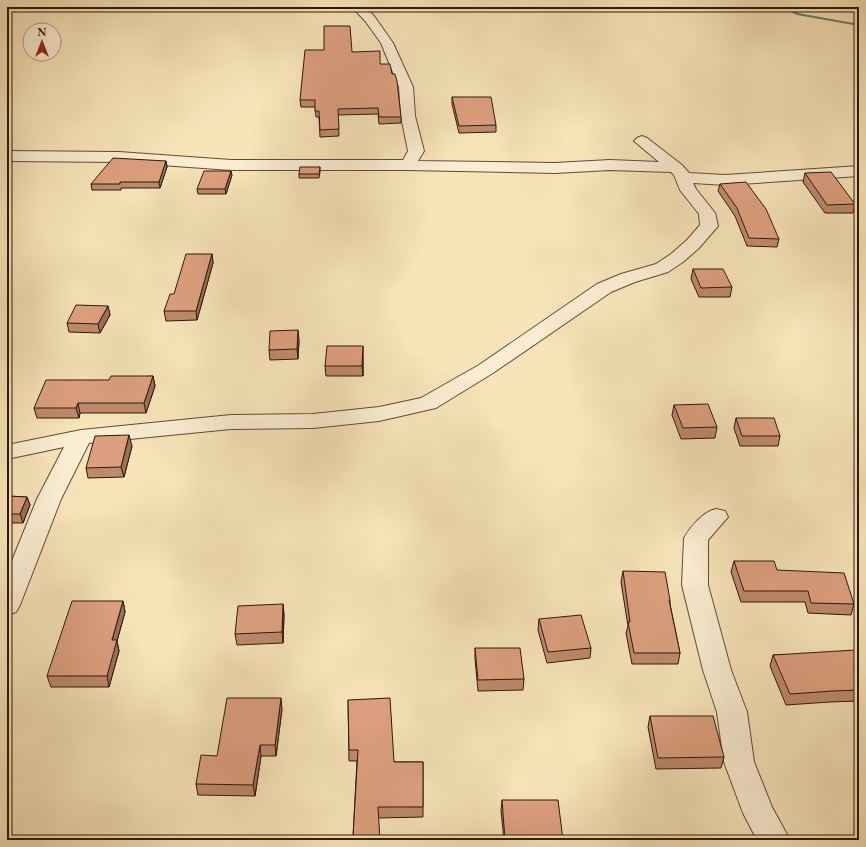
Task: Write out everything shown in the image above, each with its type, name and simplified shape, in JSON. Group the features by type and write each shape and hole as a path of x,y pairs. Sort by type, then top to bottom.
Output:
{"street":[{"path":"358,7 370,19 387,44 406,87 408,116 416,151 408,164"},
{"path":"7,452 81,437 231,422 313,421 379,414 428,403 486,369 604,288 628,278 662,268 682,254 709,226 707,213 688,190 679,173 642,141"},
{"path":"7,156 119,157 231,165 408,164 555,168 610,166 679,173 725,180 859,171"},
{"path":"7,605 49,499 81,437"},
{"path":"716,517 696,538 695,586 715,663 732,712 739,762 759,813 774,840"}],"building":[{"path":"324,26 350,26 352,52 380,51 380,64 390,64 392,74 395,74 401,117 379,117 378,108 338,109 339,129 320,130 319,111 315,111 315,100 300,100 305,50 324,50"},
{"path":"452,97 491,97 496,125 459,126"},
{"path":"113,158 166,161 159,182 91,184"},
{"path":"300,167 320,167 319,174 299,174"},
{"path":"204,171 231,171 225,189 197,189"},
{"path":"831,172 855,204 827,205 805,173"},
{"path":"746,182 766,209 779,239 749,238 737,208 720,184"},
{"path":"186,254 212,254 196,311 164,311 170,294 174,294"},
{"path":"693,269 723,269 732,287 701,288"},
{"path":"76,305 108,306 98,324 67,323"},
{"path":"298,330 297,349 269,350 270,331"},
{"path":"327,346 363,346 362,366 325,366"},
{"path":"111,376 153,376 144,403 78,403 76,408 34,408 46,380 109,380"},
{"path":"708,404 717,427 683,428 674,405"},
{"path":"736,418 774,418 780,436 742,436"},
{"path":"129,435 121,467 86,468 95,436"},
{"path":"7,496 27,497 20,514 7,514"},
{"path":"734,561 774,561 777,570 844,573 854,604 811,603 808,591 744,591"},
{"path":"623,571 665,572 680,653 634,653 628,622 630,622"},
{"path":"72,601 123,601 112,640 117,640 107,676 47,676"},
{"path":"283,604 282,632 235,634 238,606"},
{"path":"581,615 591,648 548,652 539,619"},
{"path":"475,648 520,648 524,679 478,680"},
{"path":"856,650 859,656 859,690 790,694 773,655"},
{"path":"227,698 281,698 275,745 260,745 253,785 196,784 201,755 217,756"},
{"path":"390,698 394,762 423,762 423,807 378,807 380,840 328,840 353,837 358,750 349,750 348,700"},
{"path":"650,716 713,716 724,757 658,758"},
{"path":"502,800 558,800 563,840 505,840"}],"waterway":[{"path":"782,7 797,14 859,25"}]}
